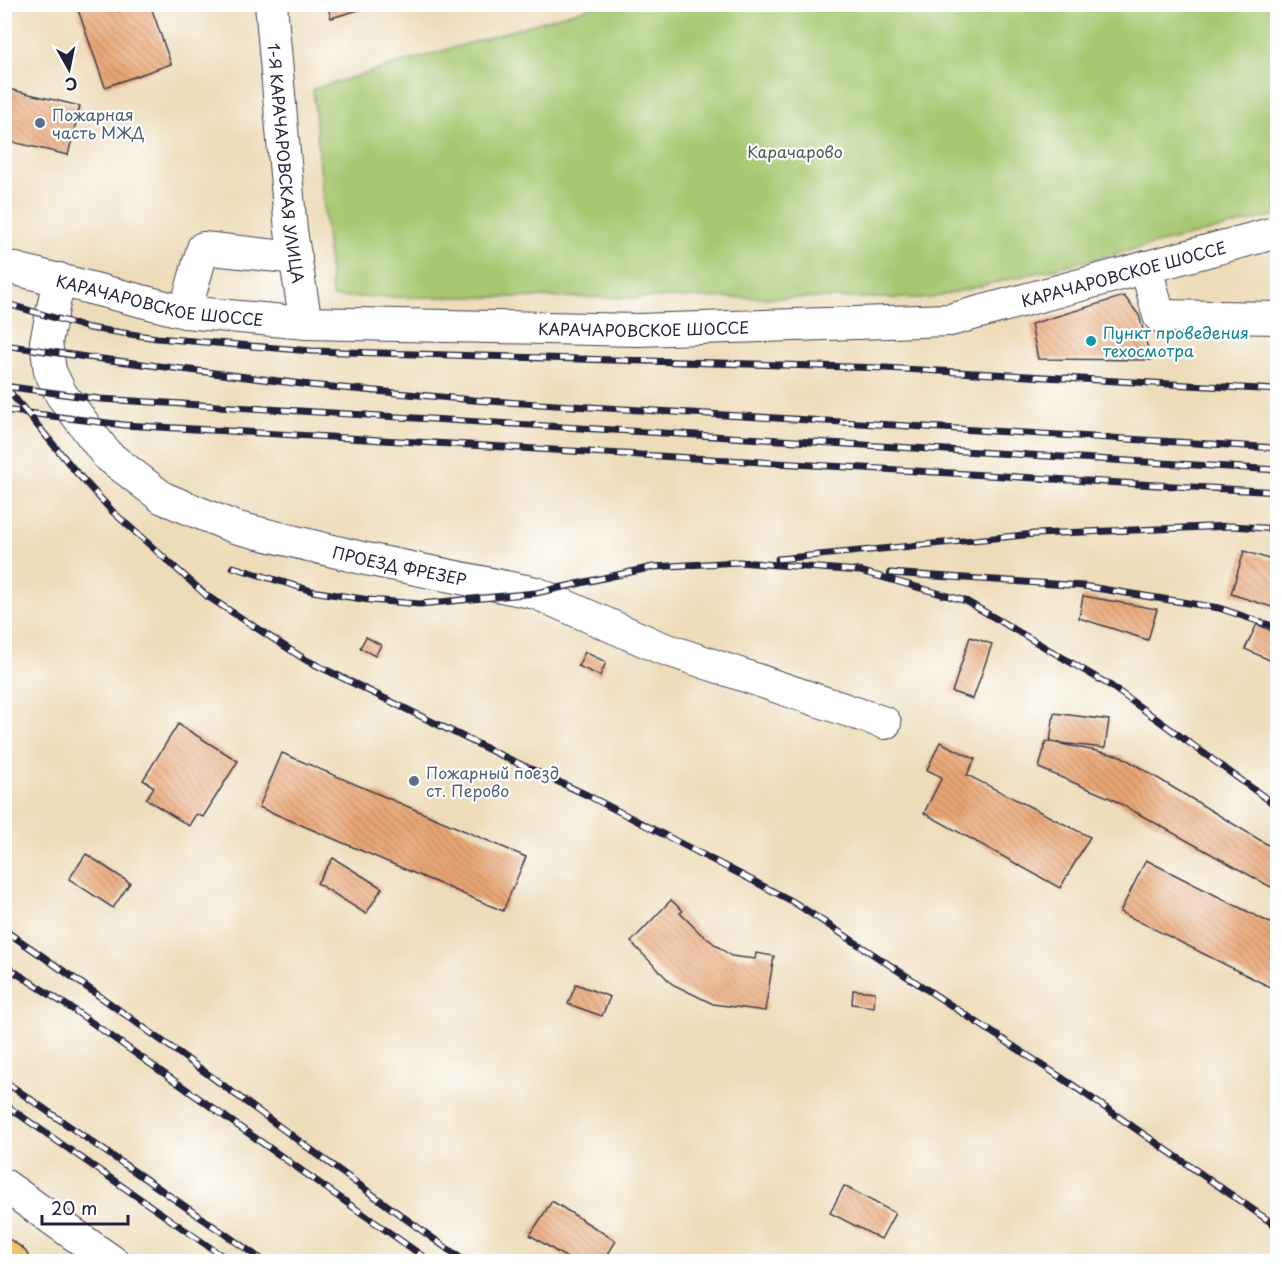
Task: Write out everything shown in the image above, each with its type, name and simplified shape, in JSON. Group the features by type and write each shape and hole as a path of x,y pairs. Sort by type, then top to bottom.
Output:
{"main road":[{"path":"4,1256 12,1262"}],"street":[{"name":"1-Я КАРАЧАРОВСКАЯ УЛИЦА","path":"271,4 291,231 306,323"},
{"name":"КАРАЧАРОВСКОЕ ШОССЕ","path":"4,266 185,312 306,323 638,330 950,320 1278,232"},
{"path":"185,312 203,248 296,258"},
{"path":"1146,267 1159,316 1278,318"},
{"name":"ПРОЕЗД ФРЕЗЕР","path":"60,279 46,342 50,371 61,394 107,454 163,498 234,528 366,559 536,594 659,647 885,723"},
{"path":"4,1185 113,1262"}],"green space":[{"name":"Карачарово","path":"598,5 1277,5 1277,215 931,298 332,297 313,89"}],"building":[{"path":"76,4 150,4 171,64 105,87"},
{"path":"327,4 376,4 376,5 331,18"},
{"name":"Пожарная часть МЖД","path":"4,88 80,106 68,155 4,140"},
{"name":"Пункт проведения техосмотра","path":"1124,296 1139,315 1151,360 1038,359 1031,324"},
{"path":"1244,551 1278,562 1278,609 1231,594"},
{"path":"1083,596 1157,609 1148,640 1079,618"},
{"path":"1257,624 1278,634 1278,664 1245,649"},
{"path":"366,637 381,645 375,656 360,648"},
{"path":"970,637 992,644 973,699 952,692"},
{"path":"585,652 606,662 600,676 578,666"},
{"path":"1054,713 1109,720 1105,748 1050,742"},
{"path":"178,724 238,761 203,817 196,814 189,826 146,799 154,787 143,780"},
{"path":"1046,741 1121,756 1278,851 1278,891 1110,798 1039,768"},
{"path":"940,742 975,759 967,775 1090,837 1060,888 924,813 942,777 927,770"},
{"path":"282,753 526,857 503,911 259,807"},
{"path":"86,854 130,883 113,908 69,879"},
{"path":"333,858 382,888 366,914 317,883"},
{"path":"1146,860 1278,927 1278,991 1120,912"},
{"path":"671,900 683,911 680,913 701,934 731,956 755,959 756,953 774,956 765,1011 713,1004 672,984 631,942"},
{"path":"576,984 610,997 602,1016 568,1004"},
{"path":"853,990 875,992 874,1007 852,1004"},
{"path":"844,1186 895,1213 881,1239 830,1213"},
{"path":"552,1201 616,1241 603,1262 573,1262 530,1235"}],"railway":[{"path":"4,303 89,328 157,338 311,351 885,368 1278,390"},
{"path":"4,345 310,385 473,400 1278,448"},
{"path":"4,385 76,472 113,512 207,596 306,660 587,795 792,901 1071,1084 1278,1227"},
{"path":"4,386 100,399 1278,470"},
{"path":"4,410 124,425 1278,492"},
{"path":"778,559 1035,534 1232,526 1278,529"},
{"path":"233,567 312,591 369,600 420,604 536,593 653,567 739,562 860,571 966,601 1111,686 1278,807"},
{"path":"890,573 1083,586 1219,608 1278,628"},
{"path":"4,930 121,1011 466,1262"},
{"path":"4,965 74,1010 431,1262"},
{"path":"4,1081 265,1262"},
{"path":"4,1104 231,1262"}],"place":[{"name":"Пожарная часть МЖД","path":"40,123"},
{"name":"Пункт проведения техосмотра","path":"1091,341"},
{"name":"Пожарный поезд ст. Перово","path":"414,781"}]}
